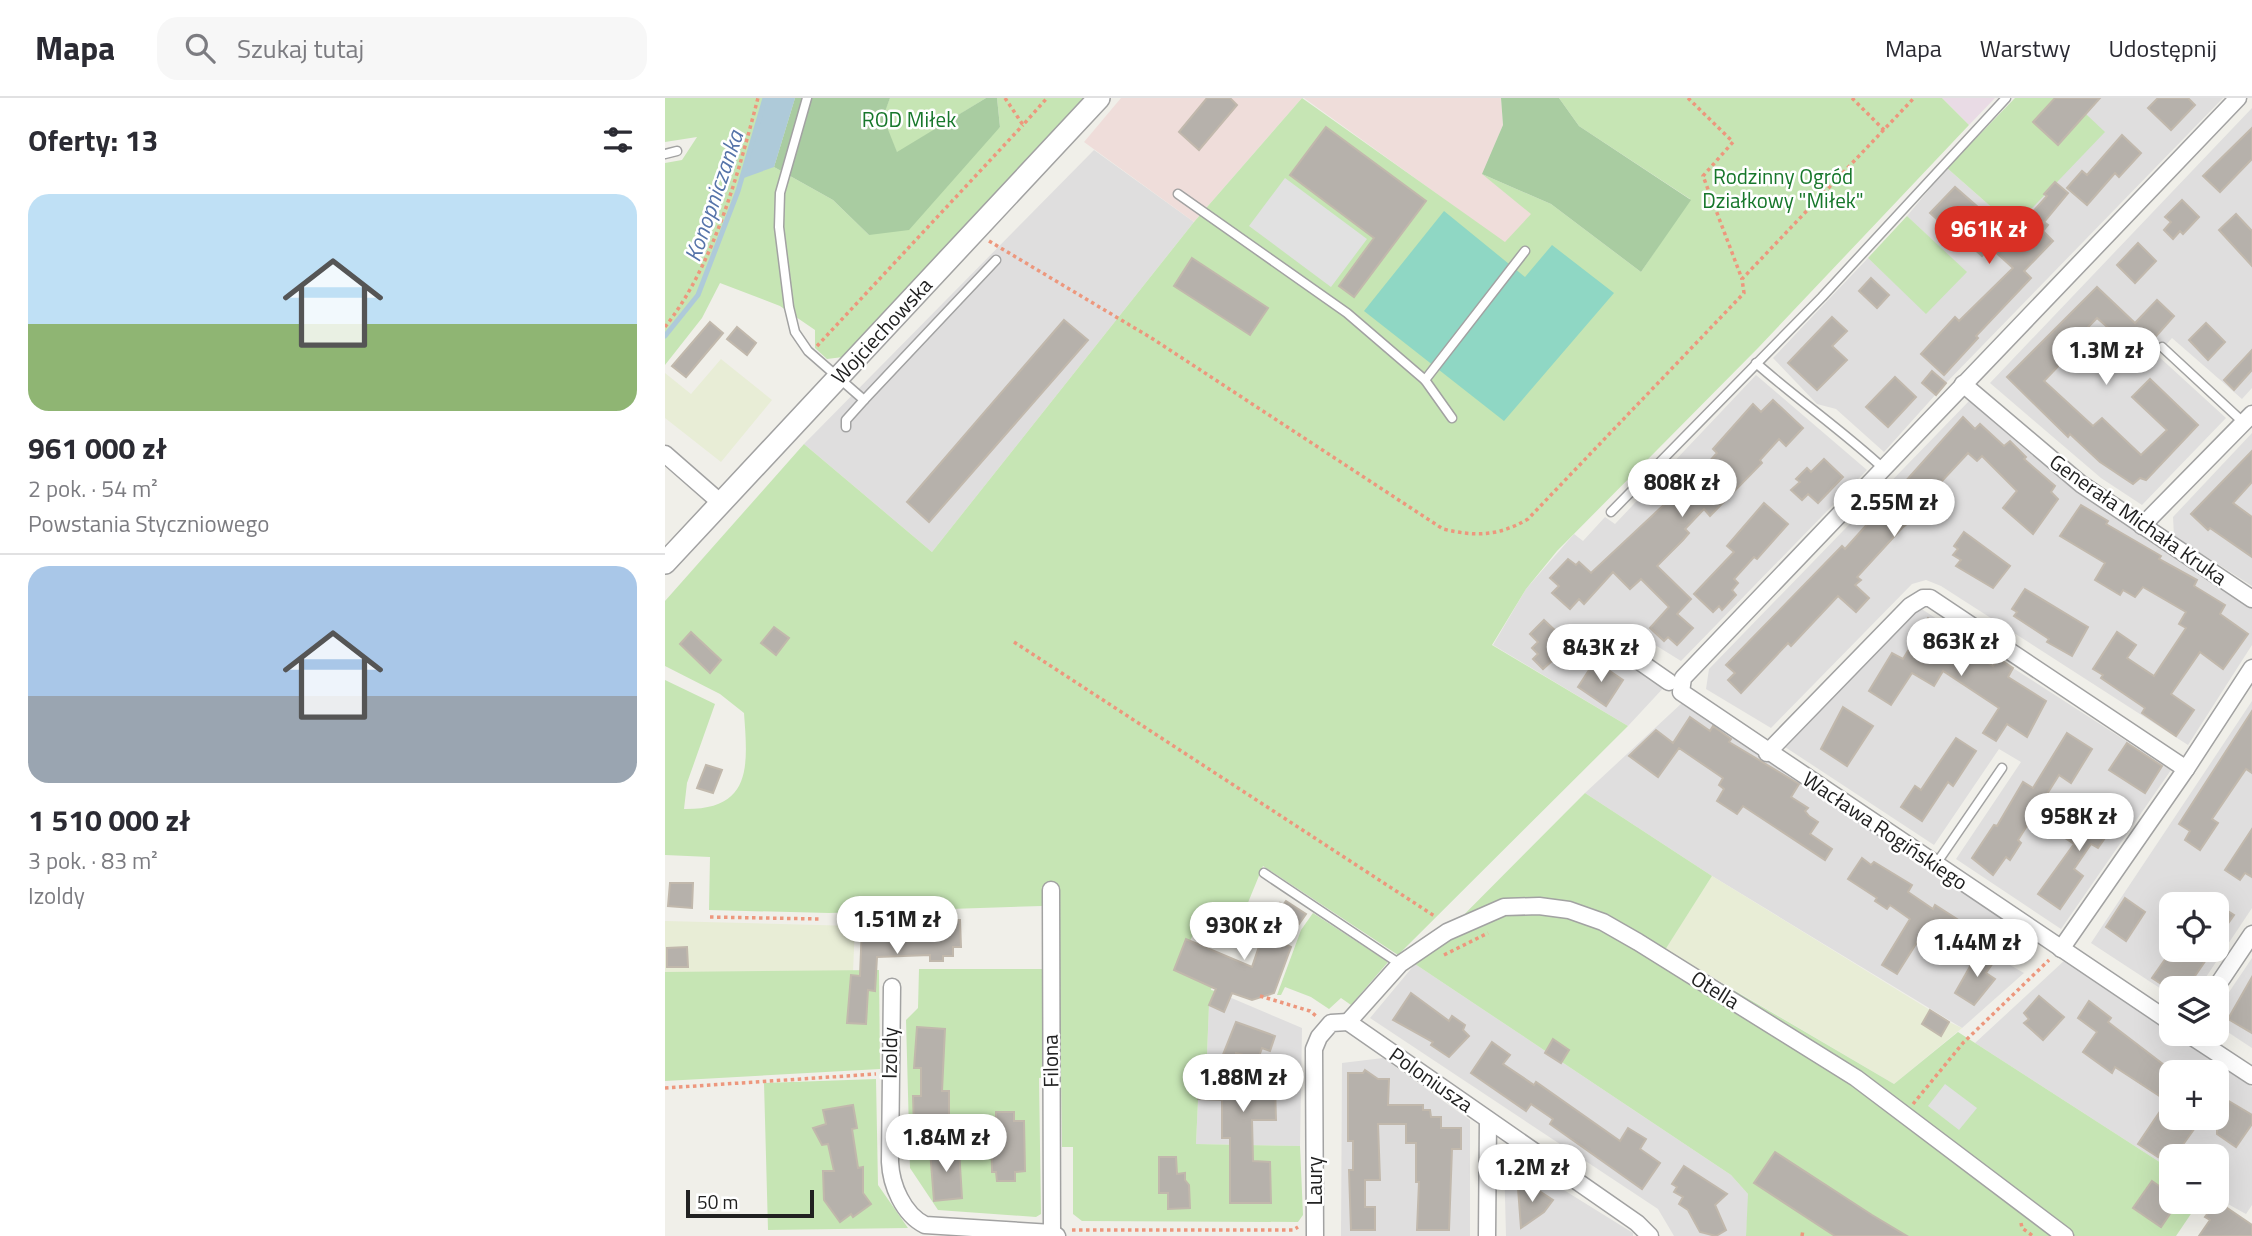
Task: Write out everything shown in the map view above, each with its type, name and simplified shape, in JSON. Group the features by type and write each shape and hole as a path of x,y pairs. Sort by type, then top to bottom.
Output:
{"street":[{"name":"Wojciechowska","path":"665,563 1099,98"},
{"path":"1613,643 1676,680 1884,468 2238,98"},
{"name":"Generała Michała Kruka","path":"1963,384 2081,484 2252,599"},
{"path":"2142,526 2248,419"},
{"path":"665,454 721,503"},
{"path":"1767,752 1910,606 1923,598 1930,598 2186,769"},
{"path":"2061,948 2186,769 2252,668"},
{"name":"Wacława Rogińskiego","path":"1676,680 1685,696 2159,1014"},
{"name":"Filona","path":"1051,890 1058,1231"},
{"name":"Otella","path":"1348,1022 1399,964 1447,932 1504,907 1549,907 1603,922 1856,1078 2066,1236"},
{"path":"2224,976 2252,934"},
{"name":"Izoldy","path":"892,987 889,1073 891,1178 894,1188 918,1221 933,1226 1058,1231"},
{"name":"Poloniusza","path":"1348,1022 1637,1223 1650,1236"},
{"name":"Laury","path":"1315,1236 1314,1049 1319,1037 1331,1023 1348,1022"},
{"path":"2206,1046 2252,1076"},
{"path":"1486,1236 1487,1120"}],"lane":[{"path":"807,98 780,193 779,227 795,332 810,353 863,400"},
{"path":"1611,512 1822,297 2005,98"},
{"path":"665,154 677,151"},
{"path":"1178,194 1347,313 1425,380 1452,418"},
{"path":"1425,380 1525,251"},
{"path":"846,427 846,420 855,414 863,400 890,378 980,282 996,260"},
{"path":"2162,346 2248,419"},
{"path":"1756,363 1806,407 1833,422 1884,468"},
{"path":"1936,865 2002,768"},
{"path":"1264,873 1399,964"}],"path":[{"path":"665,327 688,299 705,260 758,98"},
{"path":"1005,98 1023,125"},
{"path":"810,353 1047,98"},
{"path":"988,240 1153,339 1443,529 1474,536 1507,532 1528,519 1744,293 1742,279 1703,176 1733,142 1688,98"},
{"path":"1852,98 1884,130"},
{"path":"1742,279 1914,99"},
{"path":"1014,642 1436,917"},
{"path":"710,917 820,919"},
{"path":"1433,960 1494,929"},
{"path":"1919,1096 1963,1043 2061,948"},
{"path":"665,1088 889,1073"},
{"path":"2020,1215 2022,1228 2033,1236"},
{"path":"1058,1231 1284,1230"},
{"path":"1802,1236 1803,1230"}],"shaded area":[{"path":"1121,98 1302,98 1194,222 1084,142"},
{"path":"1304,98 1501,98 1503,125 1483,174 1532,214 1505,243"},
{"path":"1942,98 1995,98 1969,125"},
{"path":"2069,98 2223,98 1946,383 1884,452 1836,409 1817,404 1773,358 1868,258 1926,313 1966,272 1907,216 1947,168 2014,227"},
{"path":"2252,108 2252,388 2242,399 2172,338 2157,355 2226,418 2142,505 2101,478 1990,383"},
{"path":"1094,150 1194,222 932,552 804,444"},
{"path":"1285,178 1367,239 1331,287 1249,226"},
{"path":"1756,375 1867,470 1681,661 1623,625 1611,643 1667,684 1628,726 1493,645 1526,589 1574,534 1583,541 1605,517 1615,524"},
{"path":"1970,400 2079,493 2252,608 2252,645 2188,745 1941,586 1926,580 1912,584 1771,728 1706,689 1709,669"},
{"path":"2252,433 2252,586 2174,536 2173,517"},
{"path":"1920,608 2171,770 2061,929 1956,859 2021,762 1999,749 1934,845 1785,747"},
{"path":"2252,701 2252,908 2229,942 2229,892 2159,892 2159,962 2216,962 2207,976 2159,976 2159,987 2091,943"},
{"path":"1683,702 2027,933 2010,965 2024,973 1962,1028 1712,876 1585,793"},
{"path":"2252,958 2252,1048 2229,1033 2229,992"},
{"path":"2066,959 2159,1023 2159,1046 2192,1046 2213,1060 2159,1060 2159,1130 2229,1130 2229,1071 2252,1087 2252,1205 2246,1214 2229,1205 2229,1144 2159,1144 2159,1162 1975,1043"},
{"path":"1415,964 1731,1175 1749,1195 1746,1236 1674,1236 1658,1209 1370,1018"},
{"path":"1215,991 1302,1028 1300,1146 1196,1144 1199,1079 1206,1079 1209,1005"},
{"path":"1383,1058 1470,1120 1470,1236 1341,1236 1342,1063"},
{"path":"1945,1084 1977,1108 1959,1130 1928,1106"},
{"path":"1509,1156 1633,1233 1633,1236 1506,1236 1504,1159"}],"green space":[{"path":"665,98 795,98 774,167 833,200 869,235 1000,127 997,98 1084,98 843,357 827,359 815,348 815,330 780,306 720,283 702,318 665,365 665,163 682,160 697,137 665,142"},
{"path":"795,98 890,98 883,117 897,152 986,98 997,98 1000,127 909,230 869,235 833,200 774,167"},
{"name":"ROD Miłek","path":"890,98 986,98 897,153 882,117"},
{"name":"Rodzinny Ogród Działkowy \"Miłek\"","path":"1302,98 1505,242 1531,214 1482,174 1551,204 1641,272 1690,199 1579,126 1559,98 1942,98 1969,125 1758,348 1557,551 1526,589 1492,645 1628,726 1398,955 1263,866 1231,944 1195,930 1178,968 1213,983 1211,990 1215,991 1209,1005 1206,1079 1199,1079 1196,1144 1300,1146 1303,1215 1298,1222 1082,1221 1073,1214 1073,1147 1062,1147 1061,1074 1039,1078 1041,1214 1036,1217 938,1210 910,1168 906,1020 918,1008 919,969 1043,969 1042,906 829,913 709,910 710,857 665,855 665,680 715,704 687,783 684,809 723,802 734,793 741,782 746,751 744,713 720,694 665,666 665,601 804,444 932,552 1194,222"},
{"path":"1501,98 1559,98 1579,126 1691,200 1641,272 1551,204 1482,174 1503,125"},
{"path":"2015,98 2069,98 2105,132 2014,227 1947,168"},
{"path":"1444,211 1525,277 1552,245 1614,293 1504,421 1364,311"},
{"path":"1907,216 1967,272 1926,314 1868,258"},
{"path":"721,359 772,400 721,462 665,418 665,373 691,394"},
{"path":"1585,793 1712,876 1665,950 1894,1084 1958,1032 2159,1162 2159,1214 2191,1214 2176,1236 1746,1236 1748,1194 1731,1175 1415,964"},
{"path":"1712,876 1930,1010 1922,1024 1940,1035 1949,1022 1962,1028 1894,1084 1665,949"},
{"path":"1313,913 1388,962 1351,1005 1341,998 1329,1009 1311,997 1285,987 1281,995 1277,995 1301,930"},
{"path":"665,921 855,926 853,972 665,972"},
{"path":"879,970 880,1069 665,1081 665,972"},
{"path":"876,1079 878,1185 908,1228 768,1230 764,1083"}],"water":[{"path":"765,98 795,98 774,167 741,179"}],"building":[{"path":"1207,98 1230,98 1237,105 1199,150 1179,132"},
{"path":"2055,98 2100,98 2058,145 2033,122"},
{"path":"2158,98 2188,98 2195,105 2171,130 2148,108"},
{"path":"1326,127 1426,201 1354,297 1339,286 1374,238 1290,175"},
{"path":"2252,128 2252,159 2220,192 2203,176"},
{"path":"2122,135 2141,153 2119,177 2115,173 2087,205 2067,188 2082,171 2087,175"},
{"path":"2055,182 2068,193 2044,222 2048,225 2043,231 2053,241 2024,271 2031,278 1976,336 1978,338 1944,375 1921,354 1955,317 1959,321 2013,268 1990,247 1982,256 1930,213 1955,187 2011,236 2047,196 2044,194"},
{"path":"2182,200 2199,217 2183,234 2180,231 2173,239 2164,230 2171,222 2165,217"},
{"path":"2236,214 2252,231 2252,266 2219,230"},
{"path":"2138,243 2156,261 2135,283 2117,265"},
{"path":"1192,258 1268,308 1250,335 1174,286"},
{"path":"1871,278 1889,295 1877,308 1859,291"},
{"path":"2097,287 2135,323 2157,300 2174,316 2125,371 2109,354 2122,340 2097,318 2061,355 2065,359 2044,381 2093,426 2102,418 2141,455 2167,430 2132,397 2150,379 2198,425 2146,480 2140,478 2133,484 2100,462 2070,434 2068,437 2007,377"},
{"path":"1832,317 1847,331 1832,346 1847,360 1817,390 1788,363"},
{"path":"1064,320 1088,340 929,522 907,502"},
{"path":"710,322 723,333 686,377 672,366"},
{"path":"2206,323 2225,342 2208,360 2189,340"},
{"path":"737,327 756,343 747,355 727,339"},
{"path":"2252,350 2252,370 2234,390 2224,380"},
{"path":"1932,371 1946,383 1936,395 1922,383"},
{"path":"1895,377 1916,397 1888,427 1866,407"},
{"path":"1773,400 1803,428 1786,446 1779,439 1760,460 1762,463 1710,516 1704,509 1685,529 1689,533 1657,566 1691,599 1677,614 1693,628 1677,645 1668,637 1664,641 1650,628 1669,607 1641,579 1630,589 1613,572 1584,604 1579,599 1570,609 1552,593 1559,586 1550,578 1568,559 1576,565 1579,562 1591,573 1684,486 1678,480 1691,467 1698,474 1717,453 1713,449 1753,404 1761,412"},
{"path":"1963,417 1975,429 1980,424 2004,446 2010,441 2026,457 2024,459 2055,486 2051,492 2058,499 2033,534 2003,508 2017,491 1982,456 1977,461 1968,453 1928,496 1935,503 1919,521 1915,517 1902,528 1857,577 1861,580 1855,585 1869,598 1856,612 1838,596 1791,646 1788,643 1741,693 1728,680 1735,673 1726,665 1842,546 1845,549"},
{"path":"2252,451 2252,482 2233,503 2252,517 2252,557 2210,528 2208,530 2191,514"},
{"path":"1824,459 1843,477 1818,503 1808,494 1802,500 1791,490 1800,482 1796,479 1807,468 1811,472"},
{"path":"1764,503 1788,524 1757,559 1754,557 1734,579 1738,583 1732,590 1736,595 1722,610 1719,606 1713,612 1694,594 1734,552 1727,546"},
{"path":"2081,505 2108,521 2106,524 2161,556 2159,559 2197,580 2194,586 2225,605 2220,614 2248,634 2223,669 2200,652 2171,694 2194,710 2176,736 2142,713 2145,708 2101,678 2103,675 2093,669 2117,632 2136,645 2127,658 2154,676 2186,628 2179,624 2186,612 2143,587 2135,597 2123,590 2120,595 2095,580 2105,563 2060,536"},
{"path":"1964,532 2010,566 1993,588 1956,566 1961,560 1953,555 1958,549 1954,546"},
{"path":"2025,589 2088,627 2072,656 2047,642 2049,639 2014,616 2017,612 2012,609"},
{"path":"1928,618 1961,638 1957,643 1993,666 1998,658 2013,668 2008,677 2046,701 2027,737 2007,724 1996,741 1983,733 1999,708 1943,671 1934,686 1912,673 1891,705 1869,691 1892,653 1903,659"},
{"path":"1544,620 1575,649 1559,666 1553,660 1543,669 1533,659 1538,654 1532,648 1538,642 1530,634"},
{"path":"774,627 789,638 776,655 761,643"},
{"path":"691,632 721,660 710,673 680,644"},
{"path":"1595,661 1623,680 1606,706 1578,687"},
{"path":"1843,707 1873,726 1847,766 1821,749"},
{"path":"2252,711 2252,773 2246,769 2212,819 2218,823 2200,850 2185,840 2190,831 2179,824"},
{"path":"1690,717 1710,731 1713,726 1731,739 1729,742 1799,784 1791,797 1808,808 1805,811 1818,822 1810,834 1832,849 1825,860 1743,806 1737,814 1717,801 1724,789 1719,785 1723,778 1679,748 1658,777 1629,756 1656,730 1673,743"},
{"path":"2067,733 2092,749 2071,783 2059,775 2018,840 2021,843 2010,860 2006,857 1993,875 1972,858 1994,825 1997,826 2023,782 2033,788"},
{"path":"1956,738 1976,751 1953,786 1948,782 1922,821 1901,807 1915,786 1921,790"},
{"path":"2127,743 2162,766 2145,793 2109,770"},
{"path":"706,765 722,770 713,793 697,788"},
{"path":"2099,800 2121,815 2098,848 2091,844 2074,869 2083,876 2060,909 2038,894 2074,844 2065,838 2075,822 2082,826"},
{"path":"2252,829 2252,877 2245,873 2240,880 2225,870"},
{"path":"1862,858 1871,865 1874,862 1912,885 1908,892 1933,909 1935,905 1957,919 1938,947 1921,936 1897,974 1882,965 1910,919 1890,905 1887,909 1875,901 1877,898 1848,879"},
{"path":"670,883 693,883 692,908 668,906"},
{"path":"2125,898 2145,912 2126,941 2106,927"},
{"path":"1286,901 1306,914 1285,944 1291,947 1274,993 1252,1000 1232,993 1224,1012 1209,1005 1216,989 1174,970 1186,939 1252,967 1267,923 1280,903 1283,905"},
{"path":"960,920 961,947 953,947 953,956 943,956 943,961 930,961 930,955 877,957 875,991 868,990 866,1024 847,1023 851,975 860,976 862,925 894,926 894,934 926,933 926,921"},
{"path":"687,947 688,967 667,967 667,948"},
{"path":"1980,949 1995,960 1986,973 1995,979 1974,1005 1955,993"},
{"path":"2163,962 2205,962 2195,976 2159,976 2159,983 2152,978"},
{"path":"2252,977 2252,1033 2229,1017"},
{"path":"1411,993 1449,1021 1452,1016 1465,1025 1463,1030 1469,1036 1449,1057 1431,1045 1433,1042 1393,1020"},
{"path":"2039,996 2064,1017 2043,1040 2024,1023 2029,1019 2024,1013"},
{"path":"2089,1001 2111,1018 2108,1022 2159,1061 2159,1096 2115,1067 2112,1073 2083,1052 2097,1032 2078,1018"},
{"path":"1930,1010 1949,1022 1941,1036 1922,1024"},
{"path":"1236,1022 1275,1036 1270,1051 1262,1048 1258,1059 1236,1053 1234,1086 1275,1085 1276,1120 1252,1120 1253,1161 1270,1162 1271,1203 1230,1203 1230,1138 1222,1138 1222,1100 1198,1099 1199,1079 1206,1079 1207,1066 1218,1067"},
{"path":"917,1027 945,1029 942,1091 949,1091 949,1116 941,1117 932,1126 914,1127 913,1096 921,1096 921,1068 914,1068"},
{"path":"1553,1039 1569,1050 1561,1063 1545,1053"},
{"path":"1492,1042 1510,1055 1503,1064 1534,1085 1536,1082 1620,1141 1628,1128 1646,1139 1640,1149 1660,1163 1642,1189 1550,1124 1553,1119 1531,1104 1526,1111 1471,1073"},
{"path":"1365,1070 1378,1079 1389,1079 1388,1105 1423,1105 1423,1110 1430,1110 1431,1117 1441,1117 1441,1128 1461,1128 1461,1149 1452,1149 1449,1230 1417,1230 1419,1182 1416,1182 1416,1143 1406,1143 1406,1124 1378,1124 1380,1180 1365,1180 1365,1207 1375,1207 1375,1230 1351,1230 1349,1170 1353,1170 1353,1141 1348,1141 1348,1073 1363,1073"},
{"path":"2229,1101 2252,1115 2252,1124 2236,1147 2217,1134 2217,1130 2229,1130"},
{"path":"853,1105 857,1128 852,1129 858,1168 863,1167 863,1193 871,1204 853,1217 851,1214 840,1222 824,1200 823,1171 834,1171 828,1144 822,1145 813,1128 826,1124 823,1110"},
{"path":"996,1112 1014,1112 1014,1121 1024,1121 1025,1171 1015,1172 1015,1181 997,1181 996,1172 992,1172 991,1121 996,1121"},
{"path":"2159,1113 2159,1130 2193,1130 2183,1144 2159,1144 2158,1157 2138,1144"},
{"path":"959,1149 962,1198 934,1201 930,1150"},
{"path":"1775,1152 1907,1236 1835,1236 1754,1183"},
{"path":"1159,1157 1176,1157 1177,1174 1185,1173 1185,1180 1189,1185 1190,1208 1168,1209 1168,1193 1159,1193"},
{"path":"1684,1166 1727,1194 1715,1205 1726,1230 1716,1236 1700,1232 1688,1210 1679,1204 1683,1197 1674,1192 1677,1187 1672,1184"},
{"path":"2152,1181 2159,1186 2159,1214 2170,1214 2161,1227 2133,1208"},
{"path":"1527,1183 1553,1200 1544,1212 1521,1228 1518,1188"},
{"path":"2229,1209 2252,1225 2252,1236 2199,1236 2210,1220 2205,1217 2207,1214 2229,1214"}],"waterway":[{"name":"Konopniczanka","path":"665,336 698,295 738,191 765,98"}]}
